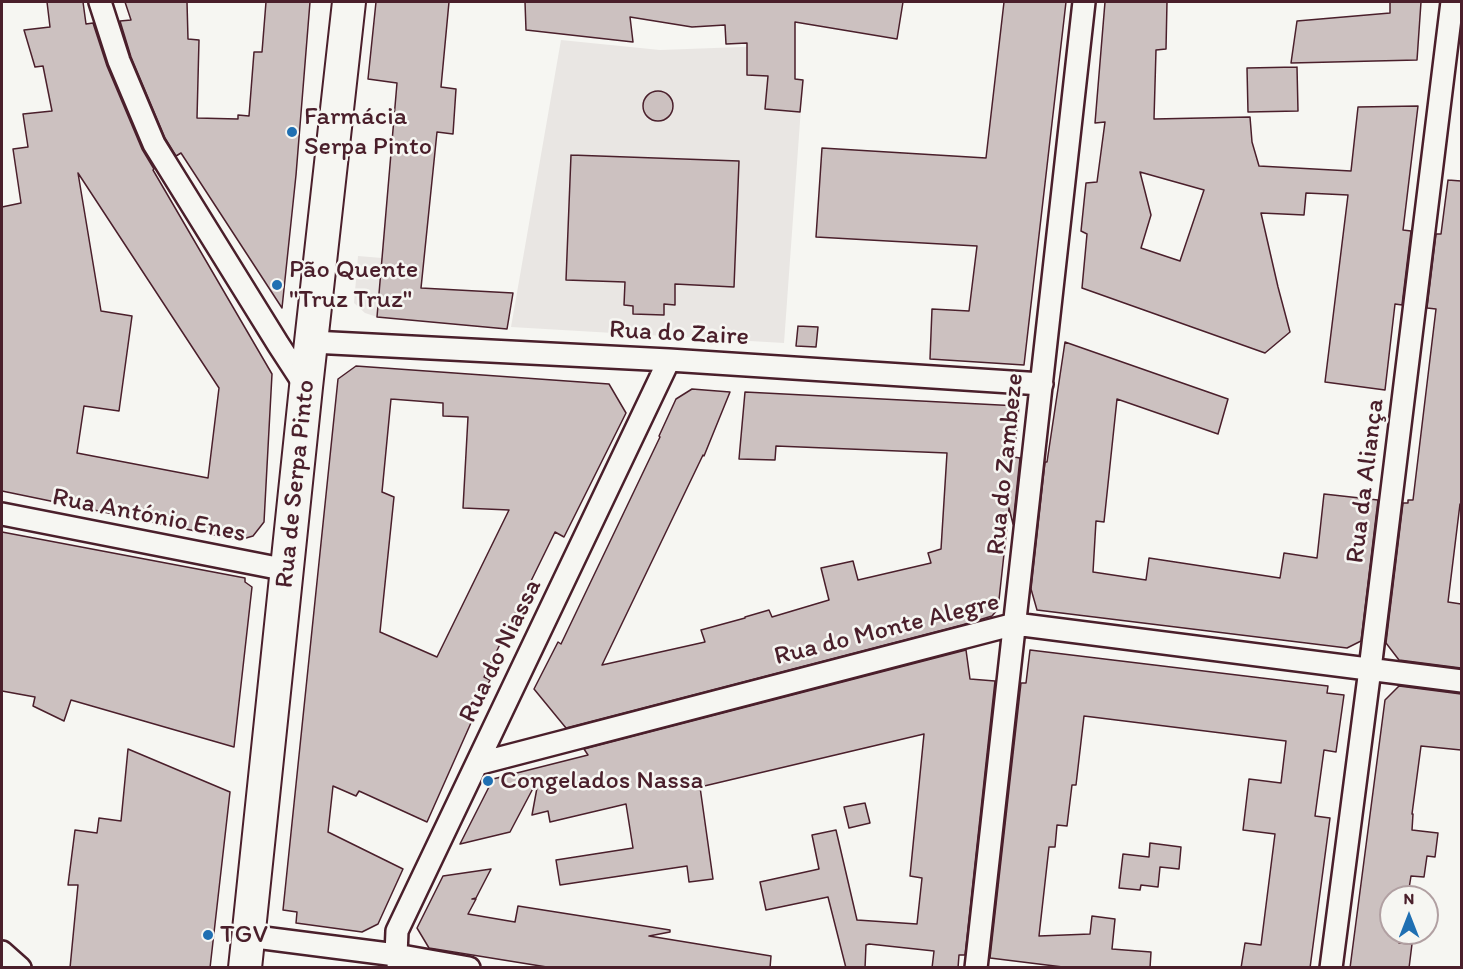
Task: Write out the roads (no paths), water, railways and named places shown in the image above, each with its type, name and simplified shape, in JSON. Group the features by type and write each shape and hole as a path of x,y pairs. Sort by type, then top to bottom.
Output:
{"street":[{"path":"100,2 119,61 154,144 306,387"},
{"name":"Rua de Serpa Pinto","path":"245,968 306,387 350,2"},
{"name":"Rua do Zambeze","path":"976,968 1084,2"},
{"name":"Rua da Aliança","path":"1331,968 1452,2"},
{"name":"Rua do Zaire","path":"312,342 669,360 1042,384"},
{"name":"Rua do Niassa","path":"397,961 398,931 669,360"},
{"name":"Rua António Enes","path":"2,514 287,570"},
{"name":"Rua do Monte Alegre","path":"477,764 1015,624 1461,681"},
{"path":"248,936 397,961 469,968"},
{"path":"2,952 20,968"}],"place":[{"name":"Farmácia Serpa Pinto","path":"292,132"},
{"name":"Pão Quente \"Truz Truz\"","path":"277,285"},
{"name":"Congelados Nassa","path":"488,781"},
{"name":"TGV","path":"208,935"}]}
